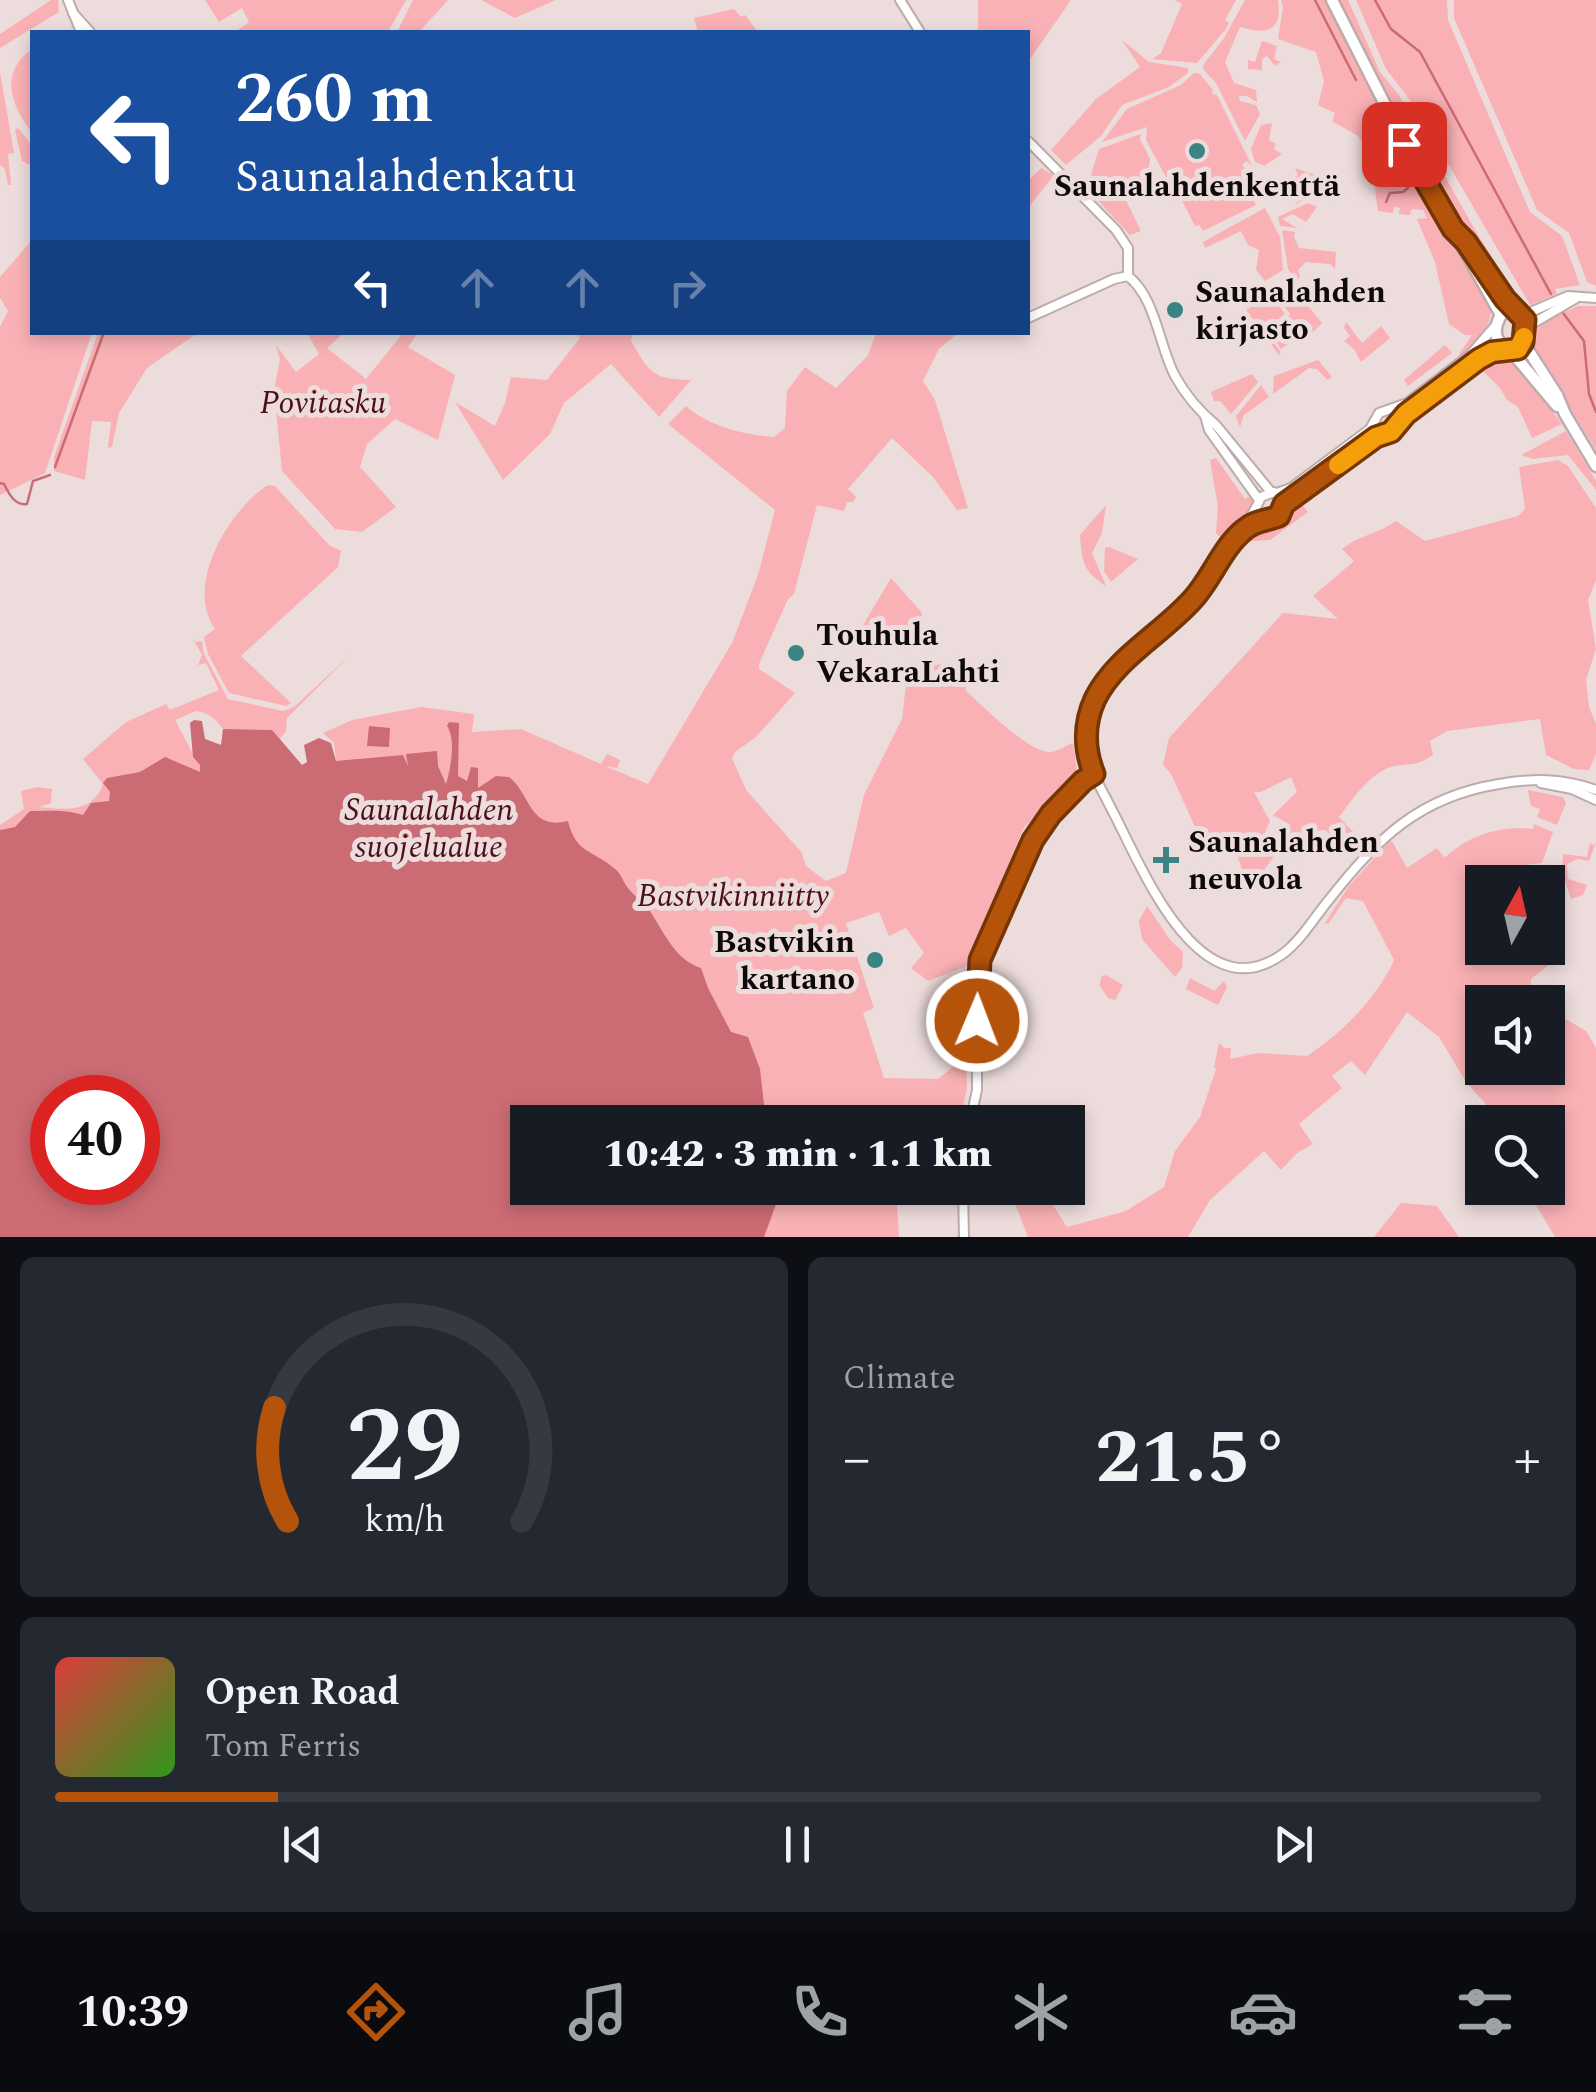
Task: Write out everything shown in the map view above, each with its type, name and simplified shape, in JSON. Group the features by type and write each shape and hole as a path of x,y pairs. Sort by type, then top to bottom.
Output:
{"main road":[{"path":"1332,0 1498,320 1497,340 1565,414"},
{"path":"1453,229 1526,328 1518,349 1507,350"},
{"path":"1498,320 1519,315"},
{"path":"1523,342 1596,466"}],"street":[{"path":"68,0 80,30"},
{"path":"900,0 919,30"},
{"path":"73,14 88,30"},
{"path":"1030,143 1116,230 1130,256 1128,276"},
{"path":"1030,317 1128,276"},
{"path":"1128,276 1146,300 1176,376 1260,483 1284,504"},
{"path":"1519,315 1568,296 1596,298"},
{"path":"1526,328 1578,297"},
{"path":"1498,320 1470,355 1405,404 1379,413 1374,424 1291,488 1258,504 1194,598 1099,691 1090,711 1087,753 1094,774 1170,918 1191,943 1229,965 1262,964 1283,953 1365,855 1420,810 1486,786 1565,780 1596,790"},
{"path":"1242,531 1266,518 1279,516 1284,504 1391,432 1396,423 1479,359 1507,350"},
{"path":"1388,412 1396,423"},
{"path":"1205,416 1209,430 1266,518"},
{"path":"1374,424 1384,434"},
{"path":"974,1105 978,1090 980,960 1033,840 1051,814 1094,774"},
{"path":"1532,781 1596,800"},
{"path":"963,1205 964,1237"}],"green space":[{"path":"51,0 58,0 59,12 0,48 0,34"},
{"path":"205,0 406,0 389,30 238,30 249,22 242,8 219,22"},
{"path":"413,0 448,0 421,30 398,30"},
{"path":"481,0 556,0 515,18"},
{"path":"978,0 1071,0 1030,59 1030,30 978,30"},
{"path":"1175,0 1236,0 1225,20 1229,23 1226,29 1197,63 1152,59 1161,53 1182,4"},
{"path":"1245,0 1278,0 1279,11 1271,28 1258,31 1240,27 1225,62 1234,83 1256,90 1257,102 1239,96 1240,101 1256,105 1260,114 1245,141 1216,83 1203,69"},
{"path":"1281,0 1326,0 1384,119 1491,304 1487,326 1464,356 1459,354 1472,335 1465,335 1449,324 1435,262 1417,219 1427,218 1423,210 1412,209 1410,215 1399,214 1400,208 1394,207 1393,213 1378,211 1370,154 1358,136 1332,121 1335,113 1318,105 1324,81 1316,52 1278,39"},
{"path":"1339,0 1348,0 1380,72 1399,95 1525,309 1503,289 1450,214 1396,117"},
{"path":"1356,0 1447,0 1448,20 1530,212 1562,236 1580,285 1555,289 1557,294 1530,305 1416,108 1386,69"},
{"path":"1454,0 1596,0 1596,286 1587,282 1569,233 1537,210 1454,18"},
{"path":"734,9 741,17 745,15 756,30 697,30 694,18"},
{"path":"1122,40 1149,62 1188,68 1188,73 1169,87 1122,105 1101,136 1066,165 1051,150 1096,99 1140,67"},
{"path":"1262,41 1277,46 1274,59 1281,62 1275,66 1267,56 1262,59 1262,70 1248,69 1248,60 1255,62"},
{"path":"30,51 30,130 11,88 15,68"},
{"path":"0,72 14,153 8,154 11,185 0,165"},
{"name":"Saunalahdenkenttä","path":"1199,73 1212,94 1217,95 1252,166 1247,161 1242,164 1258,192 1253,198 1256,205 1203,231 1195,226 1146,140 1147,127 1102,142 1127,109 1181,85"},
{"path":"1272,123 1269,140 1282,154 1264,166 1255,162 1251,149 1261,125"},
{"path":"18,128 30,143 30,165 22,161 15,130"},
{"path":"1141,134 1150,159 1148,176 1121,190 1091,175 1099,149"},
{"path":"1041,168 1054,175 1030,205 1030,179"},
{"path":"1295,168 1315,175 1309,193 1294,205 1302,197 1293,178 1298,175"},
{"path":"1088,177 1122,192 1141,231 1130,235 1087,189"},
{"path":"1308,203 1317,207 1306,222 1293,214 1282,219 1297,228 1280,226 1278,217"},
{"path":"1265,208 1280,237 1283,270 1265,281 1256,270 1259,250 1248,245 1241,231 1205,248 1203,242"},
{"path":"1282,230 1295,232 1299,248 1336,252 1335,269 1330,264 1306,262 1298,270 1300,278 1296,280 1288,269"},
{"path":"30,242 30,335 91,335 45,473 0,495 0,327 8,311 0,298 0,277"},
{"path":"1287,280 1322,323 1309,336 1306,333 1318,323 1281,349 1268,331 1290,314 1275,293"},
{"path":"1271,295 1285,314 1263,330 1281,352 1279,355 1246,310"},
{"path":"1578,306 1596,306 1596,450 1531,345 1536,325 1539,328 1545,321"},
{"path":"1346,322 1362,343 1381,326 1390,338 1361,362 1344,341 1350,336 1344,328"},
{"path":"97,335 195,335 147,368 119,413 112,447 108,448 111,422 92,421 85,480 54,471 54,457"},
{"name":"Povitasku","path":"308,335 342,335 327,348 366,379 401,335 417,335 408,347 455,375 438,440 395,419 367,444 360,467 396,507 362,532 335,529 282,471 274,390 280,360 276,345 296,372 319,354"},
{"path":"578,335 632,335 631,341 654,372 691,380 659,417 611,364 564,403 550,434 503,480 455,402 495,426 511,377 547,380 580,338"},
{"path":"875,335 956,335 939,349 923,381 935,400 968,508 957,510 933,477 892,438 848,489 856,497 847,502 844,511 817,505 794,594 788,599 759,664 759,669 795,693 756,737 735,752 732,758 746,790 802,853 806,866 826,881 846,873 864,795 902,719 908,667 974,662 965,674 966,691 1007,728 1042,750 1051,752 1073,743 1077,770 1023,829 967,966 928,981 911,968 924,953 906,928 889,936 879,912 846,923 874,1008 863,1013 884,1078 938,1079 966,1056 963,1105 618,1105 0,876 0,825 24,809 21,791 52,789 51,803 39,807 68,809 85,805 103,784 83,759 126,722 166,704 170,710 219,690 206,663 198,665 202,655 193,639 202,641 204,654 228,699 283,711 294,707 350,655 287,718 286,731 280,739 302,765 336,760 334,743 323,733 352,720 421,707 474,714 472,732 521,729 601,764 607,754 620,760 617,768 605,766 648,784 732,643 758,575 775,510 668,424 686,406 727,428 774,437 785,428 787,391 805,367 836,388 868,355","holes":["196,711 211,717 223,729 222,745 204,739 192,741 193,754 175,720"]},
{"path":"1445,345 1452,353 1408,386 1404,380"},
{"path":"1500,355 1519,367 1562,424 1532,438 1518,407 1507,400 1483,371 1482,363"},
{"path":"1318,360 1332,377 1327,380 1317,369 1309,368 1273,394 1274,376"},
{"path":"1252,374 1258,382 1231,414 1220,401 1214,401 1211,392"},
{"path":"1261,385 1269,397 1244,415 1240,427 1236,416"},
{"path":"1566,431 1596,481 1596,490 1568,455 1533,459 1521,455"},
{"path":"1216,458 1245,499 1253,494 1249,514 1227,543 1216,533 1218,507 1210,460"},
{"path":"1558,460 1568,466 1596,508 1596,580 1588,600 1596,649 1586,680 1589,707 1596,724 1596,754 1589,770 1574,769 1546,755 1540,719 1447,731 1430,741 1433,755 1417,763 1385,769 1350,802 1339,817 1363,842 1353,855 1325,830 1297,833 1290,839 1289,824 1273,815 1297,792 1291,777 1254,792 1270,821 1261,842 1279,849 1249,892 1238,857 1202,842 1171,774 1163,765 1169,738 1283,613 1338,619 1313,596 1354,561 1342,549 1348,544 1396,521 1425,541 1518,516 1525,509 1519,467"},
{"path":"268,485 275,486 329,545 341,551 338,567 241,656 291,703 286,706 229,693 208,654 204,637 215,629 207,611 205,591 215,550 239,512"},
{"path":"1298,499 1308,512 1270,540 1238,542 1258,524 1281,519"},
{"path":"1106,505 1102,533 1092,553 1106,586 1085,565 1080,535"},
{"path":"1105,548 1138,559 1111,582 1104,571"},
{"path":"891,578 922,613 916,644 886,640 862,627"},
{"path":"1528,790 1563,797 1566,803 1557,825 1537,817 1540,809 1531,806"},
{"path":"1534,824 1553,832 1542,863 1465,865 1465,965 1549,965 1531,979 1531,985 1465,985 1465,1080 1439,1037 1407,1012 1365,1075 1351,1061 1332,1076 1342,1088 1299,1124 1313,1144 1297,1153 1281,1170 1264,1151 1210,1200 1188,1237 1028,1237 1016,1205 1053,1205 1067,1227 1126,1211 1164,1187 1175,1151 1200,1117 1216,1069 1219,1043 1231,1048 1230,1059 1258,1053 1307,1056 1357,1014 1394,960 1363,901 1346,898 1325,923 1349,886 1388,843 1392,841 1407,868 1437,848 1444,857 1465,842 1510,829 1533,829"},
{"path":"1596,842 1589,861 1578,859 1567,864 1568,879 1587,885 1583,895 1571,899 1563,854 1587,857 1590,843"},
{"path":"1147,906 1183,952 1182,968 1175,977 1142,939 1139,921"},
{"path":"1106,975 1123,985 1115,1000 1108,998 1100,986 1101,977"},
{"path":"1190,978 1214,991 1224,981 1227,987 1218,1005 1186,989"},
{"path":"1565,1019 1586,1031 1596,1048 1596,1237 1555,1237 1536,1205 1565,1205 1565,1105 1487,1105 1469,1085 1565,1085"},
{"path":"1401,1203 1437,1206 1459,1237 1374,1237"},
{"path":"673,1205 897,1205 899,1237 670,1237"}],"shaded area":[{"path":"194,720 202,721 205,739 221,745 223,729 272,730 302,765 307,762 304,745 319,738 331,743 336,761 403,755 408,766 406,754 437,751 446,784 452,746 447,726 449,722 459,723 458,776 467,781 471,767 478,768 478,788 496,776 509,777 538,816 555,823 568,821 575,840 617,871 677,952 701,968 731,1032 748,1037 760,1069 764,1105 510,1105 510,1205 776,1205 764,1237 0,1237 0,830 15,827 30,811 83,815 91,803 109,801 110,792 103,783 107,778 140,772 165,757 200,772 193,757 190,723"},
{"path":"369,726 390,728 389,747 367,746"}],"waterway":[{"path":"1315,0 1356,80"},
{"path":"1375,0 1391,29 1420,52 1551,294"},
{"path":"1386,202 1390,193 1408,188"},
{"path":"1563,313 1584,341 1589,394 1596,412"},
{"path":"55,467 103,335"},
{"path":"0,483 16,501 27,504 33,481 50,475"}],"slow traffic":[{"path":"1338,465 1376,437 1391,432 1406,414 1479,359 1492,352 1518,349 1524,337"}],"place":[{"name":"Saunalahdenkenttä","path":"1197,151"},
{"name":"Saunalahden kirjasto","path":"1175,310"},
{"name":"Touhula VekaraLahti","path":"796,653"},
{"name":"Saunalahden neuvola","path":"1166,860"},
{"name":"Bastvikin kartano","path":"875,960"}],"route":[{"path":"977,1021 980,960 1033,840 1051,814 1094,774 1087,753 1086,730 1102,686 1194,598 1242,531 1256,522 1279,516 1284,504 1376,437 1391,432 1406,414 1479,359 1492,352 1518,349 1523,342 1525,320 1453,229 1404,144"}],"park label":[{"name":"Saunalahden suojelualue","path":"429,828"},
{"name":"Bastvikinniitty","path":"733,896"}]}
